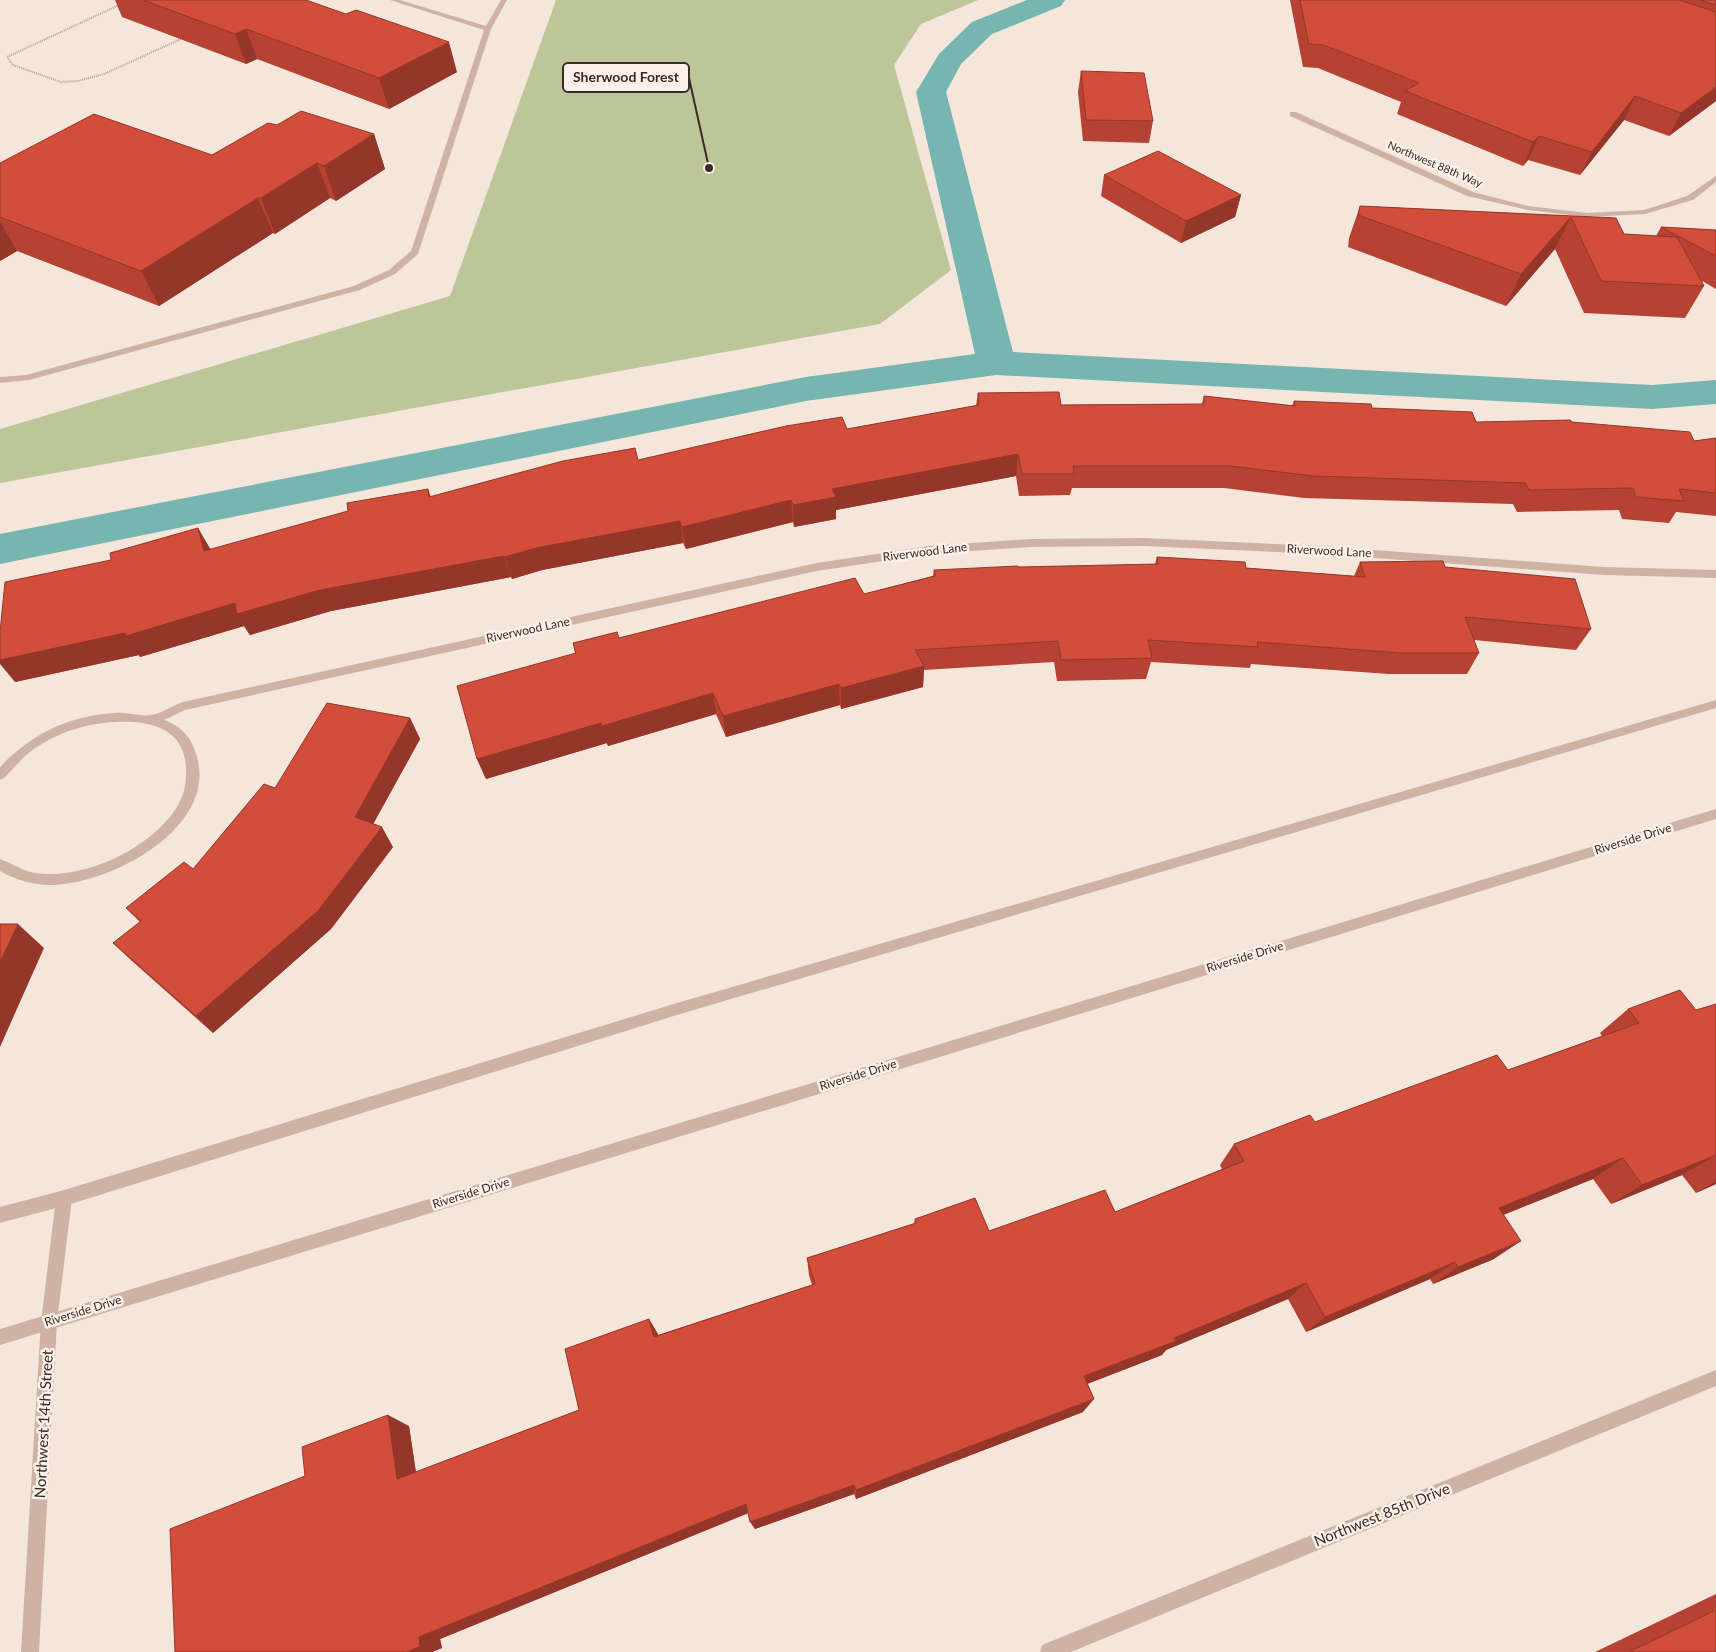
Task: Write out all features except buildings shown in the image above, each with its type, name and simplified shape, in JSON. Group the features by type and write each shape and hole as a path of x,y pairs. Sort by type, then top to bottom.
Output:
{"street":[{"path":"393,0 488,29"},
{"path":"0,380 26,378 348,290 392,272 415,252 488,29 504,0"},
{"name":"Northwest 88th Way","path":"1293,114 1470,194 1528,208 1587,215 1645,212 1690,198 1716,178"},
{"name":"Riverwood Lane","path":"152,720 182,706 687,595 817,567 929,550 1029,543 1143,542 1321,550 1604,571 1716,574"},
{"path":"0,1215 64,1198 677,1009 1716,704"},
{"path":"0,775 22,753 53,733 86,721 121,716 152,720 176,731 190,748 195,772 189,797 172,824 146,848 112,866 76,878 41,880 11,872 0,864"},
{"name":"Riverside Drive","path":"0,1337 1716,814"},
{"name":"Northwest 14th Street","path":"30,1652 49,1322 64,1198"},
{"name":"Northwest 85th Drive","path":"1049,1652 1716,1378"}],"path":[{"path":"130,0 7,57 13,65 61,82 78,81 104,74 267,0"}],"green space":[{"path":"556,0 978,0 921,24 894,65 951,270 880,324 0,483 0,429 450,296"}],"waterway":[{"path":"996,363 931,92 949,60 982,28 1051,0"},
{"path":"0,549 806,389 996,363"},
{"path":"996,363 1652,397 1716,392"}],"place":[{"name":"Sherwood Forest","path":"709,168"}]}
